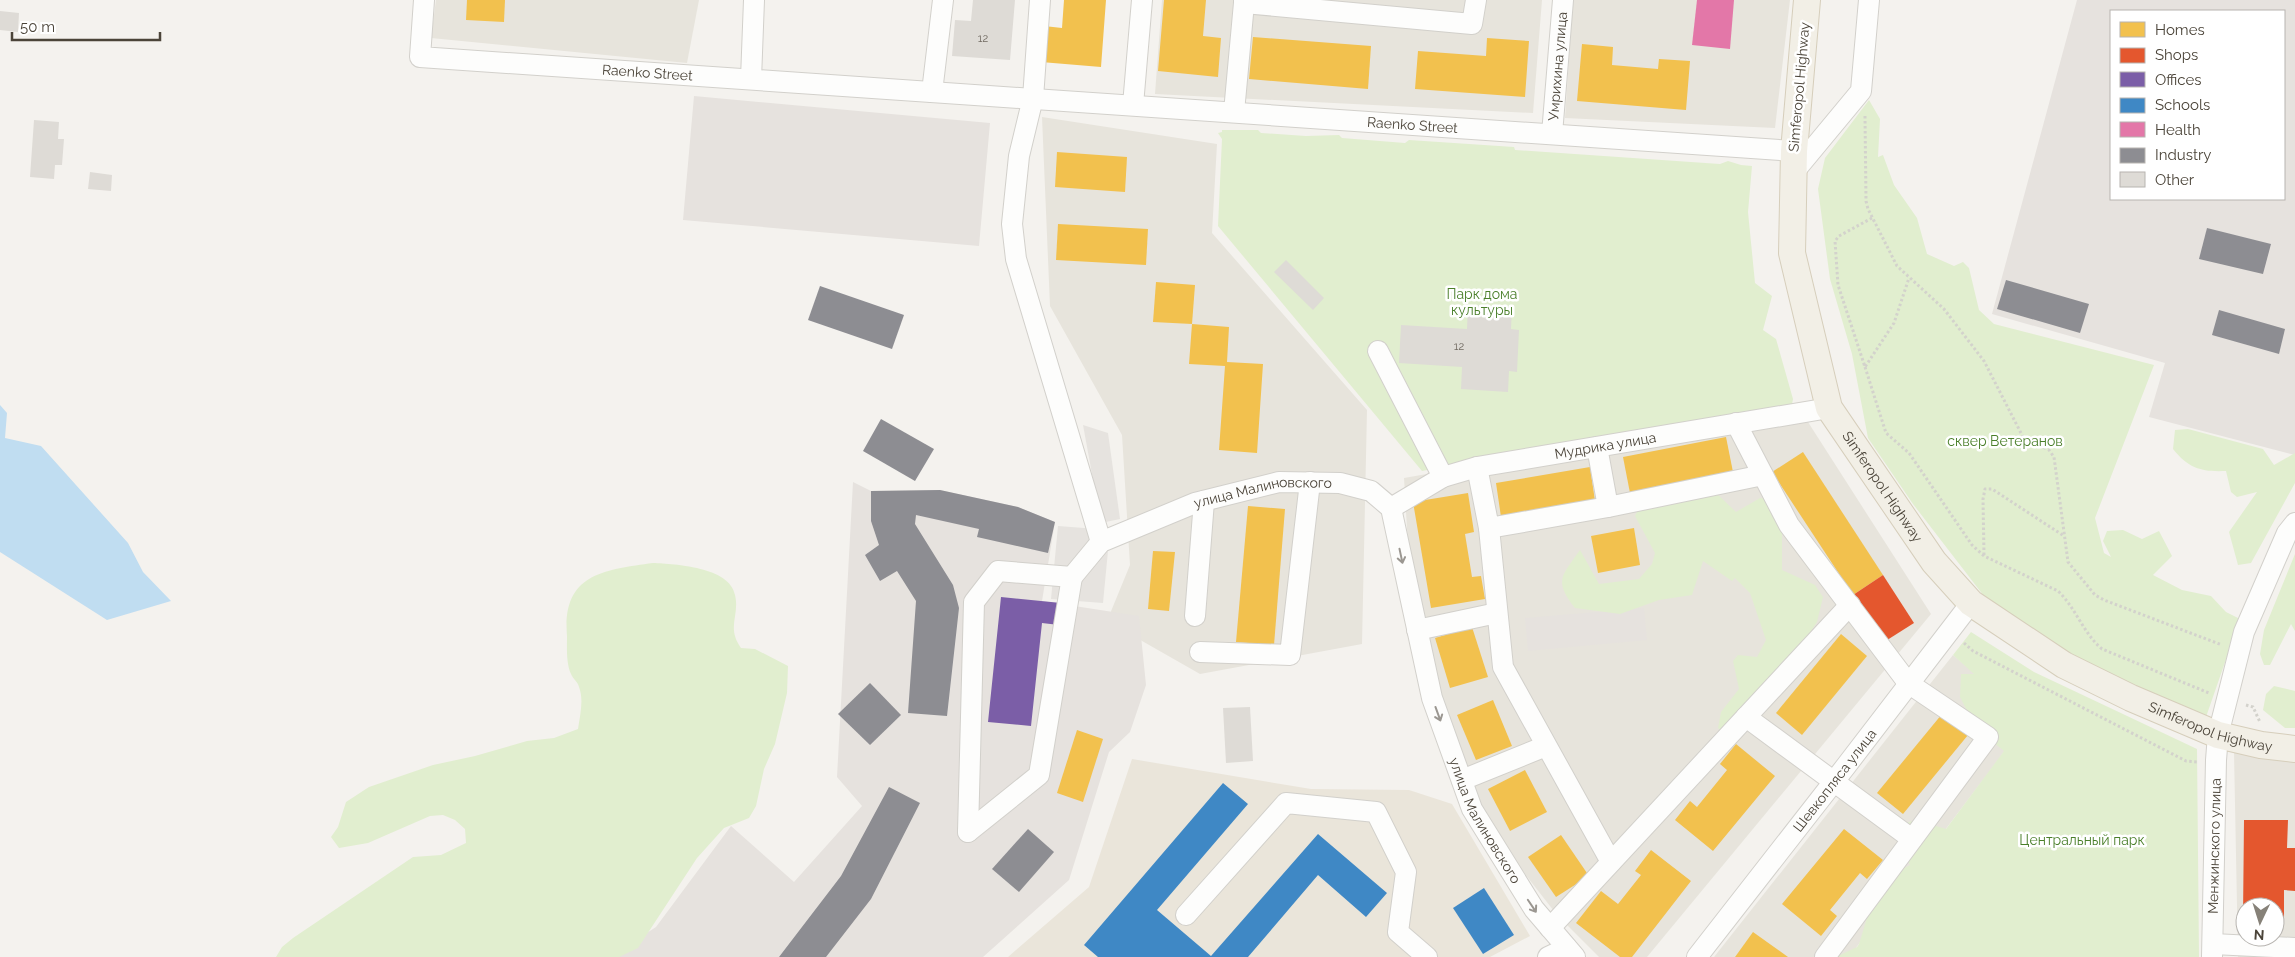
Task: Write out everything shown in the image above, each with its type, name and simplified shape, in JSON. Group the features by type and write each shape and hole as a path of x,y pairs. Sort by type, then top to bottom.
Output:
{"main road":[{"name":"Simferopol Highway","path":"1807,0 1794,162 1792,253 1829,408 1934,562 1970,603 2064,665 2131,698 2217,747 2261,745 2295,749"}],"street":[{"name":"Raenko Street","path":"424,0 420,56 1552,134 1794,162"},
{"path":"751,79 754,0"},
{"path":"932,92 943,0"},
{"path":"1040,0 1033,98 1019,156 1012,224 1016,259 1101,542 1072,577 1039,774 968,832 974,602 998,571 1072,577"},
{"path":"1133,105 1142,0"},
{"path":"1234,112 1244,2 1472,24 1476,0"},
{"name":"Умрихина улица","path":"1552,134 1563,0"},
{"path":"1794,162 1862,91 1869,0"},
{"path":"1378,351 1443,477"},
{"name":"Мудрика улица","path":"1391,508 1443,477 1476,467 1829,408"},
{"path":"1736,423 1789,525 1908,683 1988,737 1825,957"},
{"path":"1597,447 1608,507"},
{"path":"1476,467 1489,528 1503,668 1611,862"},
{"path":"1489,528 1608,507 1763,475"},
{"name":"улица Малиновского","path":"1101,542 1204,501 1279,482 1340,483 1370,490 1391,508 1432,698 1472,810 1534,909 1571,952"},
{"path":"1200,652 1290,654 1310,482"},
{"path":"1195,616 1204,501"},
{"name":"Менжинского улица","path":"2212,951 2217,747 2244,632 2287,533 2295,522"},
{"name":"Шевкопляса улица","path":"1697,957 1834,783 1970,603"},
{"path":"1550,928 1850,605"},
{"path":"1417,630 1497,613"},
{"path":"1746,717 1912,839"},
{"path":"1462,780 1546,746"},
{"path":"1186,916 1286,803 1376,812 1406,872 1398,932 1427,957"},
{"path":"2212,951 2295,948"},
{"path":"1548,957 1571,952"}],"path":[{"path":"1862,91 1866,121 1866,201 1872,218 1890,257 1897,266 1944,309 1984,361 2023,437 2048,450 2054,457 2068,562 2095,595 2239,651"},
{"path":"1872,218 1839,236 1835,241 1838,285 1886,433 1909,454 1972,545 1984,556 2058,591 2068,600 2092,641 2102,649 2227,700 2253,707 2261,725 2261,745"},
{"path":"1865,366 1894,323 1910,278"},
{"path":"1984,556 1983,499 1986,489 1992,489 2064,536"},
{"path":"1950,629 1972,651 2186,761 2217,747"}],"shaded area":[{"path":"436,0 699,0 687,63 431,38"},
{"path":"1162,0 1542,0 1533,113 1155,94"},
{"path":"1573,0 1790,0 1775,128 1565,118"},
{"path":"2077,0 2295,0 2295,455 2149,417 2165,363 1992,314"},
{"path":"694,96 990,123 979,246 683,220"},
{"path":"1042,117 1217,144 1212,233 1367,410 1362,644 1200,674 1107,621 1130,565 1122,435 1050,306"},
{"path":"1799,408 1931,614 1647,957 1599,957 1557,915 1500,842 1446,737 1412,612 1404,478"},
{"path":"1083,425 1108,433 1120,519 1101,523"},
{"path":"853,482 871,491 940,490 1018,507 1055,522 1042,601 1139,616 1146,685 1130,732 1109,752 1069,880 983,957 610,957 656,927 731,826 794,882 862,806 837,777"},
{"path":"1058,526 1110,530 1103,603 1051,599"},
{"path":"1644,608 1647,640 1528,651 1525,618"},
{"path":"1953,655 2029,719 1849,957 1714,957"},
{"path":"2234,752 2295,760 2295,957 2238,957 2238,947 2285,947 2285,897 2237,897"},
{"path":"1132,759 1311,789 1409,790 1452,804 1530,936 1490,957 1008,957 1089,887"}],"green space":[{"name":"сквер Ветеранов","path":"1869,100 1880,119 1878,157 1883,155 1894,185 1917,218 1927,254 1954,266 1963,262 1969,268 1979,310 1994,324 2154,365 2095,518 2104,553 2111,557 2103,541 2107,531 2123,530 2142,539 2159,531 2172,556 2153,575 2182,590 2211,596 2226,612 2240,619 2206,717 2150,696 2057,646 1987,600 1913,504 1868,438 1852,354 1830,279 1818,189 1825,158"},
{"name":"Парк дома культуры","path":"1222,130 1258,130 1261,133 1306,136 1339,135 1342,138 1405,143 1409,140 1514,147 1515,150 1720,164 1728,161 1752,166 1748,212 1755,283 1772,296 1763,330 1776,339 1793,399 1791,410 1520,452 1422,471 1218,226 1222,139 1218,133 1222,132"},
{"path":"2188,429 2263,449 2274,465 2295,453 2295,483 2251,563 2238,565 2229,532 2257,492 2237,497 2231,492 2226,471 2210,471 2196,468 2179,456 2173,449 2175,430"},
{"path":"1713,490 1736,512 1760,498 1766,499 1782,525 1782,570 1815,585 1823,597 1817,622 1766,700 1732,739 1718,728 1721,712 1739,689 1733,661 1738,655 1757,657 1766,640 1750,593 1735,578 1732,581 1703,561 1692,595 1659,600 1620,614 1575,608 1568,599 1562,584 1565,572 1580,550 1599,584 1639,579 1652,564 1655,553 1635,516 1640,506"},
{"path":"2295,554 2295,631 2291,624 2270,665 2264,665 2260,654 2264,630"},
{"path":"653,563 687,566 713,573 723,578 731,586 735,595 734,634 737,641 741,648 755,649 788,666 787,693 775,744 764,769 756,806 749,818 724,828 697,858 638,948 619,957 276,957 282,947 293,938 413,857 441,855 466,843 465,829 455,820 443,815 430,816 368,843 339,848 331,837 338,827 346,802 369,787 433,765 475,756 527,741 554,738 578,729 581,697 578,685 569,670 567,655 567,615 571,599 589,579 602,573"},
{"name":"Центральный парк","path":"1971,632 2034,672 2197,749 2199,957 1836,957 1857,947 1859,944 1878,882 1910,865 1890,829 1915,820 1946,829 2004,751 1976,728 1960,697 1961,674 1974,674 1953,655"},
{"path":"2274,686 2295,691 2295,728 2285,728 2263,710 2266,694"}],"water":[{"path":"0,405 7,413 5,438 41,446 128,543 143,572 171,601 107,620 0,552"}],"building: Homes":[{"path":"467,0 505,0 504,22 466,20"},
{"path":"1064,0 1106,0 1101,67 1041,62 1044,26 1062,28"},
{"path":"1164,0 1206,0 1203,36 1221,38 1218,77 1158,71"},
{"path":"1253,37 1371,46 1368,89 1249,79"},
{"path":"1487,38 1529,41 1525,97 1415,89 1418,51 1486,56"},
{"path":"1582,44 1613,47 1612,65 1658,69 1659,59 1690,61 1686,110 1577,101"},
{"path":"1057,152 1127,157 1125,192 1055,187"},
{"path":"1058,224 1148,229 1146,265 1056,260"},
{"path":"1156,282 1195,285 1192,324 1153,322"},
{"path":"1192,324 1229,327 1227,362 1263,364 1257,453 1219,450 1225,366 1189,364"},
{"path":"1726,437 1733,472 1630,493 1623,457"},
{"path":"1803,452 1883,575 1853,595 1772,472"},
{"path":"1590,467 1595,501 1501,517 1496,483"},
{"path":"1468,493 1474,532 1465,534 1472,577 1481,576 1485,599 1431,608 1413,502"},
{"path":"1248,506 1285,509 1274,645 1236,642"},
{"path":"1634,528 1640,565 1598,573 1591,536"},
{"path":"1153,551 1175,552 1169,611 1148,609"},
{"path":"1472,627 1488,677 1450,688 1435,638"},
{"path":"1841,634 1867,656 1802,735 1776,713"},
{"path":"1493,700 1512,746 1476,760 1457,715"},
{"path":"1942,714 1968,735 1903,814 1877,793"},
{"path":"1077,730 1103,739 1083,802 1057,793"},
{"path":"1736,744 1775,776 1713,851 1675,820 1690,801 1697,807 1727,770 1720,764"},
{"path":"1525,770 1547,812 1510,831 1488,789"},
{"path":"1844,829 1883,860 1867,879 1860,873 1830,910 1837,916 1821,936 1782,904"},
{"path":"1561,835 1589,876 1556,897 1528,857"},
{"path":"1651,850 1691,881 1632,957 1620,957 1576,923 1601,891 1618,904 1641,875 1635,871"},
{"path":"1753,932 1788,957 1735,957"}],"building: Shops":[{"path":"1883,575 1914,623 1884,642 1853,595"},
{"path":"2244,820 2288,820 2287,848 2295,848 2295,891 2284,890 2284,897 2243,897"}],"building: Offices":[{"path":"1001,597 1061,603 1059,625 1042,623 1031,726 988,722"}],"building: Schools":[{"path":"1223,783 1248,804 1157,910 1211,956 1318,834 1387,893 1366,917 1318,875 1248,957 1098,957 1084,945"},
{"path":"1484,888 1514,935 1483,954 1453,908"}],"building: Health":[{"path":"1697,0 1734,0 1730,49 1692,45"}],"building: Industry":[{"path":"2207,228 2271,244 2263,274 2199,259"},
{"path":"2006,280 2089,304 2080,333 1997,309"},
{"path":"820,286 904,315 892,349 808,320"},
{"path":"2219,310 2285,329 2279,354 2212,335"},
{"path":"881,419 934,449 915,481 863,451"},
{"path":"940,490 1018,507 1055,522 1048,553 977,537 979,529 916,515 915,524 953,585 959,608 947,716 908,713 916,601 897,571 880,581 865,555 879,545 871,521 871,491"},
{"path":"870,683 901,715 870,745 838,714"},
{"path":"889,787 920,803 871,899 826,957 779,957 841,876"},
{"path":"1028,829 1054,852 1019,892 992,869"}],"building: Other":[{"path":"973,0 1015,0 1010,60 952,56 955,20 971,21"},
{"path":"0,11 19,13 18,32 0,30"},
{"path":"34,120 59,122 58,139 64,139 62,165 55,165 54,179 30,177"},
{"path":"90,172 112,175 111,191 88,189"},
{"path":"1286,260 1324,298 1313,310 1274,272"},
{"path":"1468,305 1512,307 1511,329 1519,330 1517,372 1509,371 1508,392 1461,389 1462,367 1399,363 1401,325 1467,329"},
{"path":"1250,707 1253,761 1226,763 1223,708"}]}
